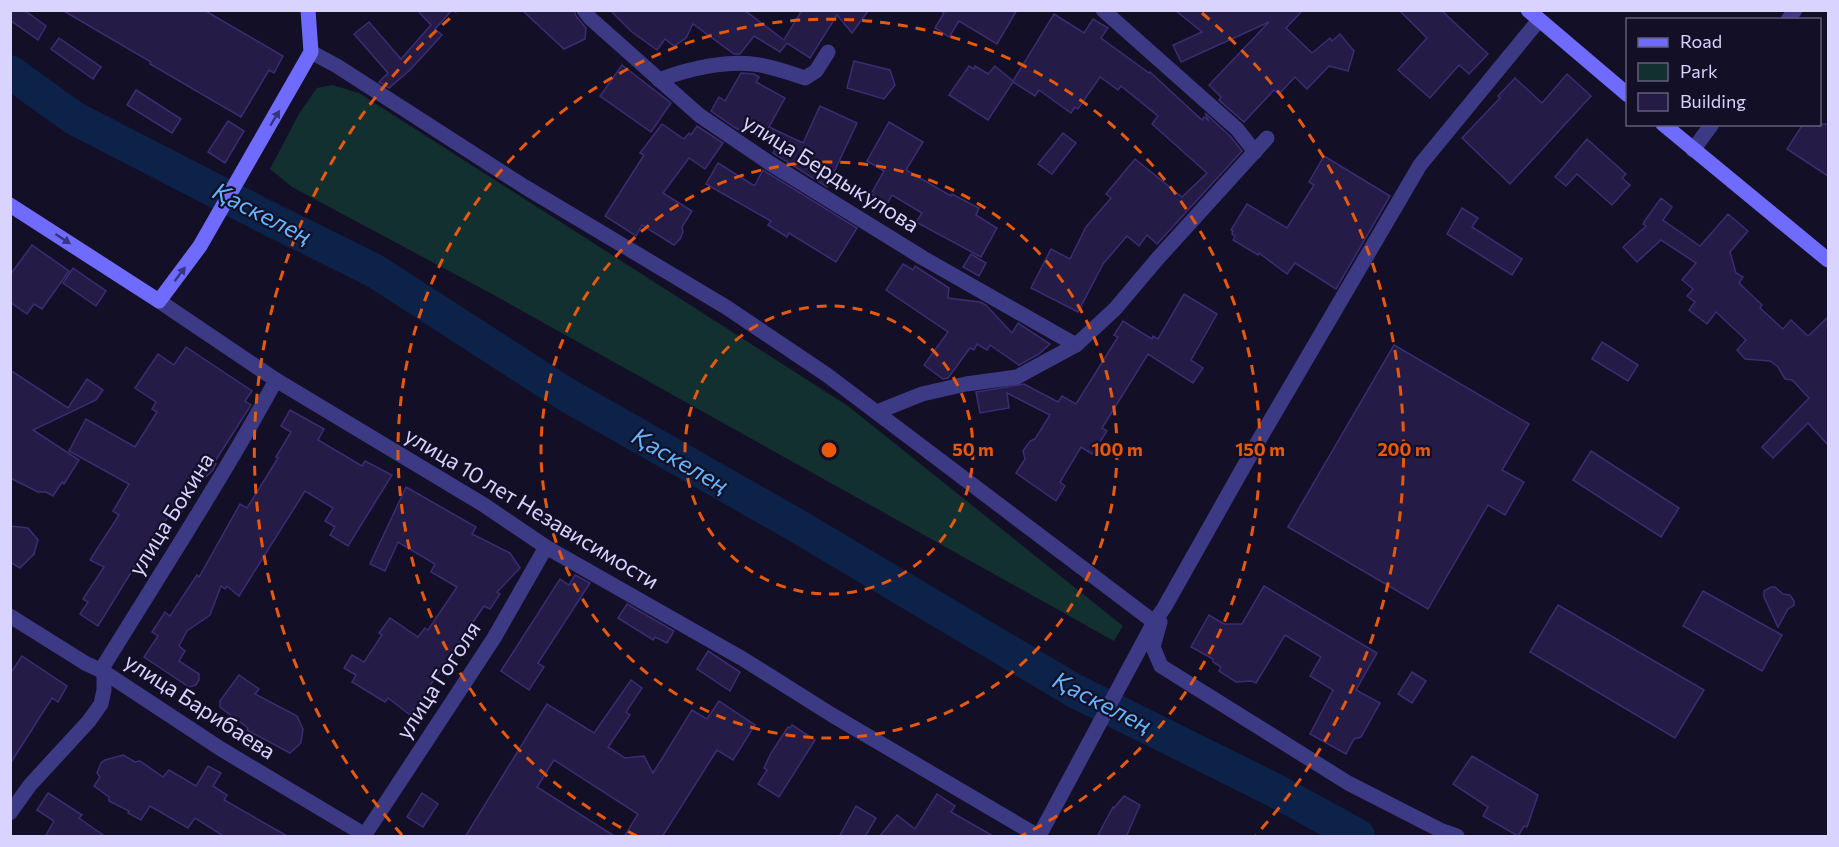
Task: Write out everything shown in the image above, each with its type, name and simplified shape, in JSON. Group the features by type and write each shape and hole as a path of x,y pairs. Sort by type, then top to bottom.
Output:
{"main road":[{"path":"159,301 200,246 311,52 309,10"},
{"path":"1534,15 1626,93"},
{"path":"1665,126 1828,260"},
{"name":"улица 10 лет Независимости","path":"12,209 159,301"}],"street":[{"name":"улица Бердыкулова","path":"584,10 590,18 699,115 771,164 933,264 1076,345"},
{"path":"1103,10 1237,129 1256,152"},
{"path":"1038,837 1154,622 1420,165 1534,15"},
{"path":"311,52 337,66 525,187 726,307 827,375 1154,622"},
{"path":"659,80 688,69 741,62 761,65 805,78 816,71 828,52"},
{"path":"1693,150 1711,126"},
{"path":"877,412 922,394 1017,376 1076,345 1115,309 1267,138"},
{"name":"улица 10 лет Независимости","path":"159,301 276,380 484,505 546,547 734,654 1038,837"},
{"name":"улица Бокина","path":"10,813 30,785 101,704 104,690 103,671 183,536 236,454 276,380"},
{"name":"улица Гоголя","path":"365,836 494,638 546,547"},
{"path":"1164,608 1153,647 1161,666 1348,783 1457,837"},
{"name":"улица Барибаева","path":"10,616 85,663 103,671 221,749 365,836"}],"green space":[{"path":"332,85 359,93 848,406 1123,626 1114,641 492,294 292,187 270,169 300,112 317,88"}],"building":[{"path":"10,10 24,10 46,26 38,40 10,20"},
{"path":"62,10 204,10 283,56 274,73 269,70 241,117"},
{"path":"417,10 452,10 435,29 442,35 410,70 389,88 379,82 388,73 354,34 369,22 401,59 431,25"},
{"path":"522,10 574,10 586,28 585,39 564,49"},
{"path":"610,10 744,10 784,40 802,10 869,10 852,33 837,15 810,58 787,43 780,52 754,36 740,54 734,54 693,24 686,38 674,46 665,39 657,50 632,32"},
{"path":"940,10 1017,10 997,44 959,21 949,37 935,28 944,13"},
{"path":"1175,10 1303,10 1286,28 1312,53 1330,38 1332,41 1340,34 1354,51 1348,71 1329,66 1307,89 1295,77 1279,94 1274,90 1244,122 1219,100 1221,97 1209,85 1269,22 1181,62 1173,45 1202,32"},
{"path":"1399,10 1441,10 1488,54 1469,74 1459,65 1430,98 1398,70 1427,38"},
{"path":"1054,14 1084,33 1093,19 1108,28 1101,38 1150,72 1202,120 1204,117 1208,120 1205,113 1230,136 1242,151 1157,244 1147,235 1139,246 1127,236 1103,264 1078,312 1031,288 1051,249 1070,259 1086,227 1111,198 1106,194 1135,159 1182,197 1207,173 1152,124 1158,116 1121,86 1118,90 1100,77 1078,109 1075,107 1071,113 1039,90 1035,96 1013,82 988,120 949,95 969,66 974,69 975,66 988,74 995,66 1013,81"},
{"path":"59,38 101,67 93,79 51,49"},
{"path":"854,61 890,70 895,85 884,99 847,88"},
{"path":"622,65 671,103 651,132 600,96"},
{"path":"741,73 754,74 759,77 756,82 785,98 769,127 803,143 820,106 857,123 827,187 773,153 776,147 747,129 745,133 734,127 711,111 719,97 725,101"},
{"path":"1567,74 1591,96 1510,184 1462,138 1500,98 1498,96 1515,78 1542,103"},
{"path":"136,90 181,119 172,133 127,105"},
{"path":"228,121 244,131 225,163 208,152"},
{"path":"889,122 923,142 906,170 951,196 952,194 979,208 976,215 997,228 981,257 916,222 922,213 892,195 887,204 871,194 884,171 867,161"},
{"path":"662,124 684,139 689,133 691,135 697,126 723,143 705,169 689,158 663,193 692,211 682,227 683,232 680,239 674,245 642,225 636,236 605,216 644,155 640,153"},
{"path":"1828,124 1828,176 1787,149 1802,126"},
{"path":"1063,133 1076,143 1052,174 1038,164"},
{"path":"1587,139 1626,174 1622,178 1630,185 1612,205 1577,174 1566,186 1555,177"},
{"path":"1324,156 1390,196 1336,289 1295,263 1287,274 1259,253 1258,255 1233,240 1235,236 1231,230 1247,204 1287,228 1314,185 1309,182"},
{"path":"718,163 753,185 763,170 857,228 836,262 789,233 787,237 768,225 771,221 706,184"},
{"path":"1661,198 1672,207 1663,220 1700,246 1728,214 1748,231 1730,252 1736,273 1743,277 1739,283 1762,305 1760,308 1783,329 1791,320 1808,336 1828,317 1828,445 1808,423 1773,458 1762,447 1809,398 1792,380 1785,379 1778,367 1770,361 1745,359 1737,350 1746,340 1716,312 1707,324 1689,310 1695,302 1687,296 1693,289 1682,280 1696,263 1661,240 1637,262 1623,247 1646,226 1643,224"},
{"path":"1462,208 1478,218 1472,227 1522,259 1512,275 1447,234"},
{"path":"32,245 69,271 42,309 34,304 27,314 10,302 10,275"},
{"path":"971,254 986,263 979,276 963,267"},
{"path":"903,264 913,270 915,266 949,288 948,298 980,302 986,305 1012,333 1018,323 1050,344 1039,354 1019,365 990,345 987,350 977,344 974,350 970,348 948,378 943,379 924,365 948,332 886,290"},
{"path":"73,268 106,291 96,306 63,283"},
{"path":"1184,294 1217,314 1191,360 1203,368 1193,383 1148,354 1102,428 1107,431 1092,454 1081,447 1060,482 1065,486 1056,501 1016,473 1025,459 1023,451 1030,441 1035,439 1050,415 1007,393 1009,408 980,413 976,392 1024,384 1058,402 1062,396 1076,404 1118,337 1114,335 1123,321 1152,339 1153,336 1158,339"},
{"path":"1602,342 1638,365 1628,381 1592,359"},
{"path":"1394,345 1529,424 1502,470 1524,482 1505,515 1488,505 1428,609 1288,527"},
{"path":"186,347 252,391 245,401 251,405 214,463 216,464 212,471 186,495 191,498 180,514 173,509 98,626 80,614 88,602 83,599 104,567 90,560 119,515 113,511 129,484 69,451 86,419 135,447 157,412 152,409 156,402 135,388 158,354 174,365"},
{"path":"10,370 68,408 87,379 103,390 96,400 33,430 79,460 64,484 62,482 53,496 46,492 38,492 10,478"},
{"path":"290,410 324,429 318,440 362,466 365,461 392,475 348,546 330,535 335,527 325,521 333,508 305,491 239,596 227,586 225,589 221,586 210,615 187,631 179,646 185,651 179,661 199,674 196,685 189,687 144,657 158,636 152,632 165,612 170,616 197,575 199,577 240,504 247,508 291,432 281,426"},
{"path":"1591,451 1679,508 1661,537 1573,480"},
{"path":"406,487 476,527 472,534 510,553 520,568 497,592 500,594 490,609 484,606 410,715 388,698 385,702 352,682 356,675 344,668 352,655 364,662 382,635 379,633 390,618 418,637 425,628 428,630 457,587 431,572 435,564 398,542 385,571 370,564"},
{"path":"10,526 28,528 38,540 34,554 20,568 10,562"},
{"path":"575,575 590,583 538,663 544,667 529,690 501,671 560,579 569,585"},
{"path":"1264,586 1377,653 1356,690 1380,703 1361,737 1354,739 1346,754 1310,734 1333,690 1310,676 1321,657 1285,635 1256,683 1236,682 1219,671 1221,667 1213,662 1213,659 1191,647 1209,615 1224,624 1242,624"},
{"path":"1771,587 1790,595 1794,601 1794,605 1788,609 1778,627 1764,597 1764,591"},
{"path":"1703,591 1782,635 1762,671 1683,626"},
{"path":"627,604 674,631 667,643 655,637 653,640 618,618"},
{"path":"1558,605 1704,690 1675,738 1530,652"},
{"path":"708,651 740,672 730,691 697,669"},
{"path":"22,656 67,686 58,702 52,698 10,764 10,674"},
{"path":"1412,672 1426,681 1412,703 1398,694"},
{"path":"239,675 259,689 255,694 297,716 303,729 301,743 290,753 247,730 248,728 220,707 220,701"},
{"path":"631,680 642,688 626,712 630,715 608,747 625,758 644,756 653,773 692,710 707,719 719,701 755,725 733,760 717,750 662,837 624,837 638,814 554,760 537,787 616,837 465,837 547,704 594,733"},
{"path":"792,725 815,740 779,797 758,784 767,770 764,768 771,753 788,727"},
{"path":"123,755 135,762 140,761 163,777 169,770 196,786 208,766 221,773 213,786 227,795 224,800 289,837 225,837 195,818 188,828 150,806 141,820 109,801 109,797 94,786 100,777 97,773 101,763"},
{"path":"1472,756 1538,795 1527,827 1524,826 1518,836 1483,816 1488,807 1453,784"},
{"path":"48,793 82,815 79,818 106,837 45,837 54,821 37,810"},
{"path":"422,793 438,804 423,827 407,817"},
{"path":"937,794 955,806 951,812 995,837 879,837 897,815 915,829"},
{"path":"1124,796 1140,805 1126,837 1097,837 1113,807"},
{"path":"856,806 876,818 865,837 839,837"}],"waterway":[{"name":"Қаскелең","path":"10,72 74,118 375,271 567,395 794,524 1073,690 1278,792 1358,836"}]}
